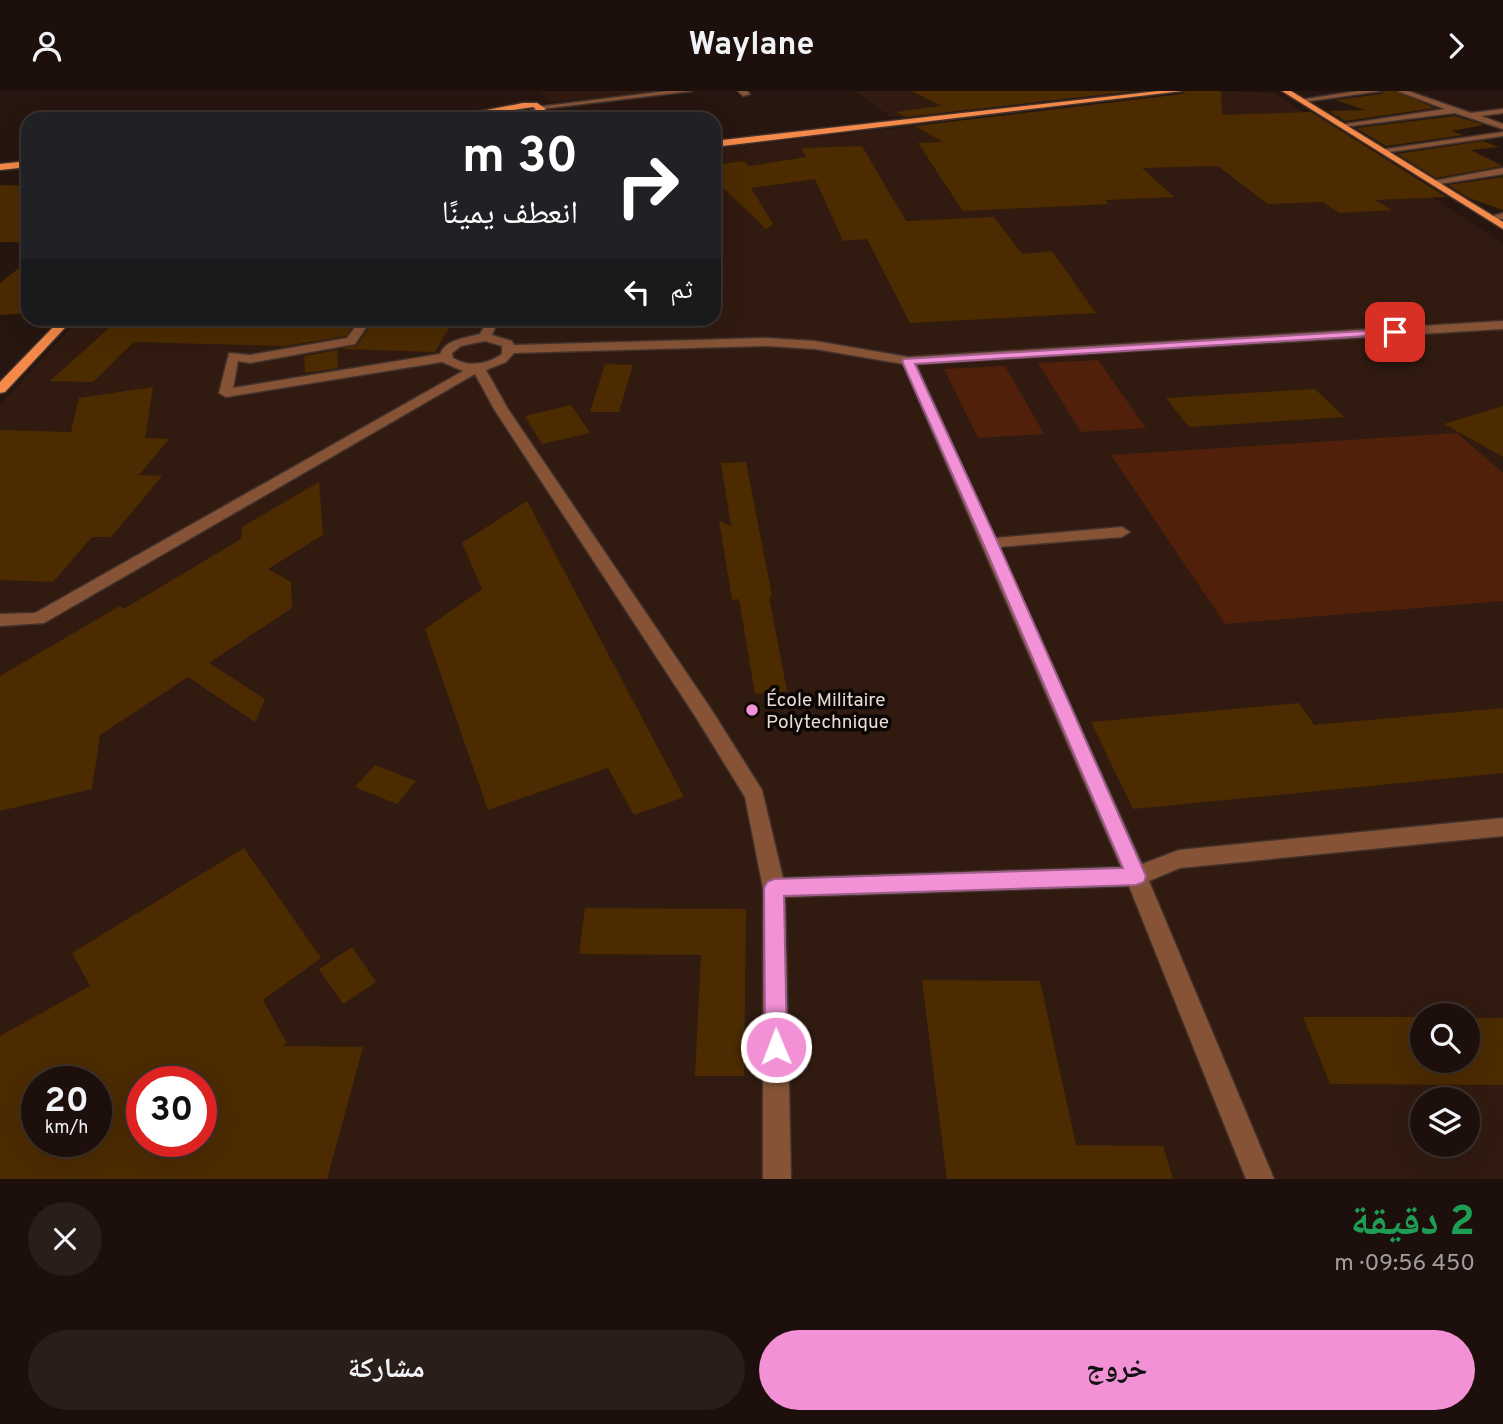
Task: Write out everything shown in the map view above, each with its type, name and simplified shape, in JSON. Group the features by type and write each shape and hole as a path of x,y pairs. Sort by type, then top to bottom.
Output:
{"main road":[{"path":"721,141 1178,91"},
{"path":"1286,91 1503,226"},
{"path":"513,110 541,111"},
{"path":"495,112 541,111"},
{"path":"0,167 21,165"},
{"path":"0,389 60,326"}],"street":[{"path":"541,111 688,91"},
{"path":"1303,100 1377,91"},
{"path":"1401,91 1503,127"},
{"path":"1343,125 1456,110"},
{"path":"1469,115 1503,111"},
{"path":"1383,150 1503,134"},
{"path":"1433,181 1503,171"},
{"path":"1491,218 1503,216"},
{"path":"510,349 767,342 815,345 908,361 1503,325"},
{"path":"361,326 351,341 250,359 233,356 226,393 446,357"},
{"path":"485,337 490,326"},
{"path":"446,357 446,352 457,343 485,337 503,341 510,349"},
{"path":"0,620 38,619 478,367 501,361 510,349"},
{"path":"446,357 454,365 478,367"},
{"path":"908,361 991,543 1136,876 1260,1179"},
{"path":"478,367 501,409 704,714 755,796 774,888 778,1179"},
{"path":"991,543 1122,532"},
{"path":"774,888 1136,876 1179,859 1503,827"}],"shaded area":[{"path":"541,91 681,91 548,102"},
{"path":"854,91 1128,91 891,117"},
{"name":"École Militaire Polytechnique","path":"1228,91 1274,93 1503,244 1503,1179 0,1179 0,405 73,326 721,326 721,148"},
{"path":"1098,360 1146,428 1081,432 1038,363"},
{"path":"1005,366 1044,434 978,438 944,369"},
{"path":"1457,433 1503,473 1503,601 1225,624 1111,455"}],"building":[{"path":"911,91 1135,91 905,117 896,112 941,106"},
{"path":"1185,91 1221,91 1222,115 1311,112 1446,197 1375,200 1392,210 1339,213 1323,202 1268,204 1218,166 1142,168 1174,197 1105,200 1109,204 963,211 918,143 943,142 915,126 1182,94"},
{"path":"1384,91 1395,91 1435,108 1345,121 1329,111 1365,110 1336,100 1381,94"},
{"path":"1455,116 1484,125 1451,131 1464,135 1386,146 1356,128"},
{"path":"1483,141 1499,147 1471,150 1503,166 1436,178 1397,154"},
{"path":"862,146 906,221 994,217 1022,254 1052,251 1096,313 910,323 867,239 843,241 815,179 751,188 773,224 766,229 721,186 721,164 744,161 749,166 806,157 802,148"},
{"path":"1503,177 1503,210 1469,198 1448,185"},
{"path":"0,185 21,186 21,242 0,242"},
{"path":"21,266 21,314 0,315 0,283"},
{"path":"111,326 353,326 346,336 285,346 134,342 93,382 50,381"},
{"path":"370,326 450,326 435,352 341,349 357,345"},
{"path":"337,350 338,368 305,373 304,356"},
{"path":"605,364 633,365 619,412 590,412"},
{"path":"153,387 145,438 169,439 139,475 162,476 111,537 92,537 53,582 0,580 0,430 71,432 79,398"},
{"path":"1315,389 1344,417 1189,427 1166,398"},
{"path":"571,405 590,433 542,444 525,416"},
{"path":"1503,406 1503,457 1444,424"},
{"path":"746,462 787,691 755,694 739,599 732,600 719,520 731,526 721,463"},
{"path":"319,482 323,535 268,569 291,582 292,608 209,663 265,699 255,722 188,677 100,735 92,789 0,811 0,676 120,606 124,609 241,539 242,527"},
{"path":"527,501 684,797 634,815 608,768 488,810 425,629 482,589 462,543"},
{"path":"1299,703 1314,725 1503,708 1503,773 1133,809 1091,722"},
{"path":"375,765 416,781 397,804 355,787"},
{"path":"244,848 321,958 263,1000 287,1043 282,1046 363,1047 327,1179 0,1179 0,1036 90,986 72,953"},
{"path":"585,908 746,909 744,1076 695,1076 701,955 579,954"},
{"path":"352,947 376,982 343,1004 319,969"},
{"path":"922,980 1040,981 1076,1145 1163,1146 1173,1179 947,1179"},
{"path":"1303,1017 1410,1017 1410,1073 1480,1073 1480,1018 1503,1018 1503,1085 1330,1084"}],"place":[{"name":"École Militaire Polytechnique","path":"752,710"}],"route":[{"path":"776,1047 774,888 1136,876 991,543 908,361 1395,332"}]}
